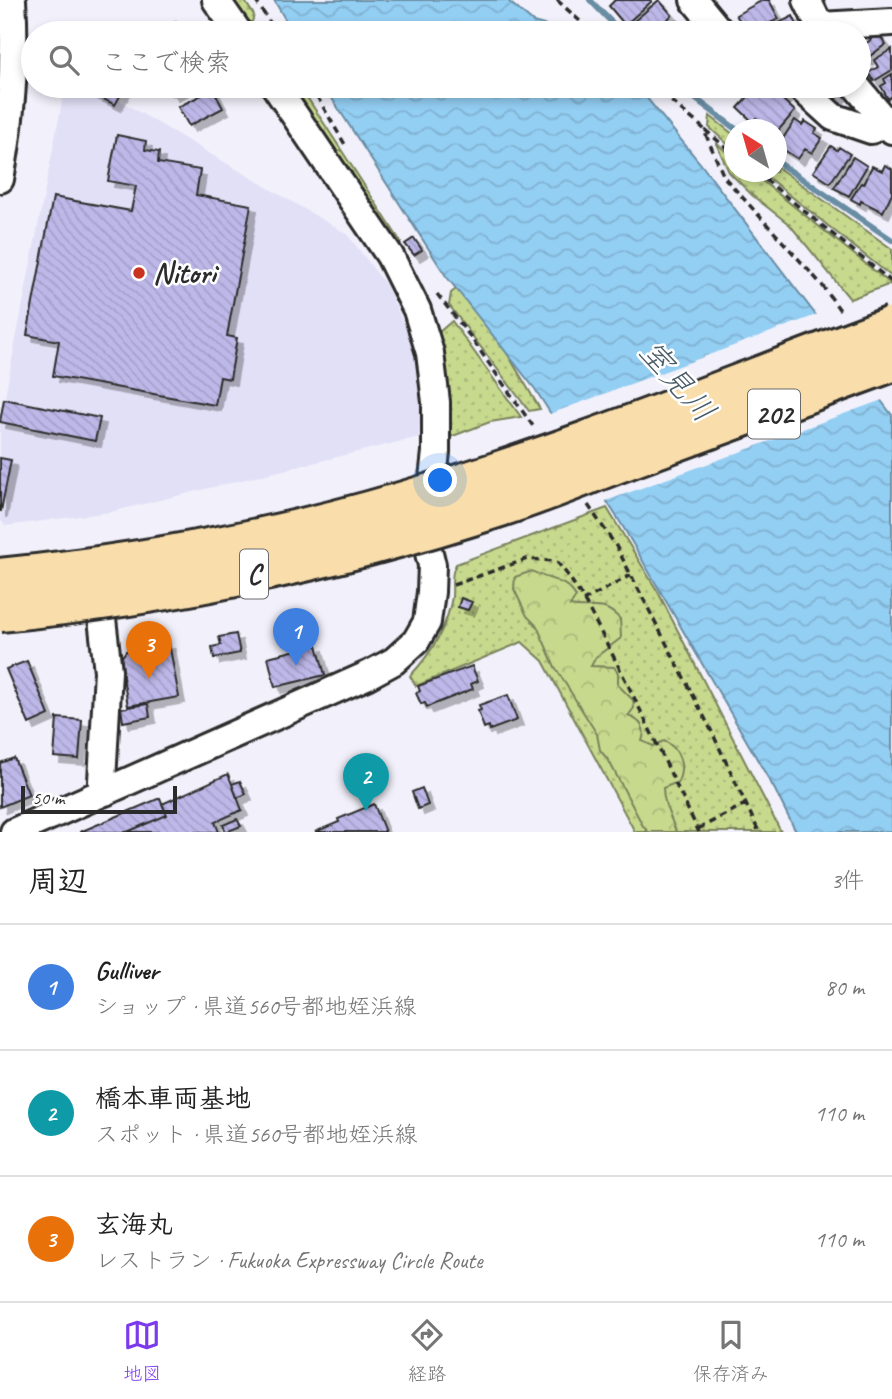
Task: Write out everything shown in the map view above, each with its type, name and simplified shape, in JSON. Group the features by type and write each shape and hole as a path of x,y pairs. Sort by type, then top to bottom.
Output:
{"highway":[{"name":"202","path":"525,444 892,313"},
{"name":"C","path":"0,578 66,572 212,548 317,525 402,502 491,474 892,326"},
{"name":"C","path":"0,612 68,606 219,582 325,558 502,506 892,362"},
{"name":"202","path":"537,493 604,463 656,457 892,371"}],"street":[{"path":"0,179 7,141 5,86 15,45 12,0"},
{"path":"216,0 231,21"},
{"path":"694,0 711,21"},
{"path":"807,0 817,21"},
{"path":"871,24 892,22"},
{"path":"14,832 368,675 394,661 416,640 427,622 432,565 426,541 436,452 436,402 430,353 417,310 390,256 283,98"},
{"path":"812,98 833,117 872,130 888,127 865,98"},
{"path":"101,610 108,671 102,781 105,792"}],"path":[{"path":"255,0 269,21"},
{"path":"557,0 580,21"},
{"path":"318,98 349,151"},
{"path":"667,98 724,146"},
{"path":"703,128 724,177 822,285 846,318"},
{"path":"768,182 892,282"},
{"path":"429,285 469,335 525,444"},
{"path":"585,502 616,546 760,832"},
{"path":"448,586 527,559 556,561 570,577 643,712 699,831 747,803"},
{"path":"583,601 631,575"}],"shaded area":[{"path":"63,98 115,98 347,234 386,285 422,364 419,437 111,512 6,526 0,520 0,422"}],"green space":[{"path":"227,0 244,0 254,15 252,21 241,21"},
{"path":"296,98 307,98 401,242 394,248"},
{"path":"710,116 724,127 724,141 709,127"},
{"path":"716,143 724,150 724,161"},
{"path":"787,174 892,249 892,277 773,182 787,182"},
{"path":"739,182 764,182 891,284 850,299 790,225"},
{"path":"465,282 540,409 529,411 449,305 451,293"},
{"path":"452,321 521,417 490,422 450,437 438,333"},
{"path":"607,508 658,592 781,832 635,832 543,661 522,642 416,686 410,676 425,659 442,629 450,608 452,576 456,564"},
{"path":"532,571 567,586 576,597 570,606 602,607 620,619 621,638 596,657 591,666 614,667 618,673 618,685 633,700 634,708 628,716 641,725 644,732 642,741 653,746 664,741 674,748 680,758 678,782 663,788 676,832 648,832 609,761 600,750 597,734 555,667 537,626 527,616 514,589 515,577"}],"water":[{"path":"274,0 507,0 532,21 286,21"},
{"name":"室見川","path":"332,98 647,98 700,163 892,415 892,832 796,832 775,790 622,525 535,389 446,276"}],"pier":[{"path":"819,314 885,399 603,502 547,415"}],"building":[{"path":"615,0 652,1 630,21 622,21 609,6"},
{"path":"659,0 672,15 666,21 634,21"},
{"path":"763,0 769,0 779,19 740,21 736,15"},
{"path":"793,16 795,21 783,21"},
{"path":"878,34 886,44 871,55 871,40"},
{"path":"892,49 892,70 874,81 871,71 878,67 874,60"},
{"path":"892,74 892,96 888,99 881,86 886,83 884,79"},
{"path":"102,98 119,98 115,105"},
{"path":"196,98 218,98 223,108 189,126 178,107"},
{"path":"747,98 785,98 783,100 795,111 787,120 750,119 738,108"},
{"path":"795,120 802,125 805,121 817,129 814,133 822,138 812,153 805,149 798,159 787,152 787,132"},
{"name":"Nitori","path":"117,135 146,141 145,150 159,152 158,163 200,170 196,195 251,205 227,336 237,338 230,379 220,377 215,405 53,376 59,341 27,335 53,197 131,211 136,186 108,181"},
{"path":"831,146 837,150 839,147 850,154 830,183 813,172"},
{"path":"853,157 867,166 849,196 834,188"},
{"path":"885,165 892,169 892,193 883,212 851,199 861,183 864,184 872,166 882,171"},
{"path":"414,238 422,250 414,255 405,244"},
{"path":"4,399 100,418 95,441 0,422"},
{"path":"0,458 11,460 1,511 0,511"},
{"path":"461,598 472,602 468,610 458,607"},
{"path":"236,634 240,653 214,658 212,647 221,645 219,637"},
{"path":"169,643 179,697 128,706 120,660 126,651"},
{"path":"317,645 325,675 275,687 268,657"},
{"path":"27,661 49,715 29,724 6,669"},
{"path":"472,666 478,681 471,684 473,689 427,707 425,703 421,704 416,693 420,691 418,686"},
{"path":"508,695 517,720 490,730 489,726 484,728 478,711 481,710 479,705"},
{"path":"148,704 150,717 123,722 121,708"},
{"path":"57,718 82,720 79,759 54,757"},
{"path":"14,758 29,795 0,807 0,763"},
{"path":"228,774 242,810 215,822 219,832 127,832 167,815 162,804"},
{"path":"240,781 246,794 237,798 232,784"},
{"path":"422,788 428,805 418,809 412,792"},
{"path":"160,798 167,815 127,832 80,832"},
{"path":"374,804 385,832 315,832 339,822 338,819"},
{"path":"237,819 241,826 226,832 223,825"}],"waterway":[{"path":"590,0 610,21"},
{"path":"695,98 724,120"},
{"path":"787,168 892,240"}],"place":[{"name":"Nitori","path":"139,273"},
{"name":"Gulliver","path":"296,666"},
{"name":"玄海丸","path":"149,679"},
{"name":"橋本車両基地","path":"366,811"}]}
